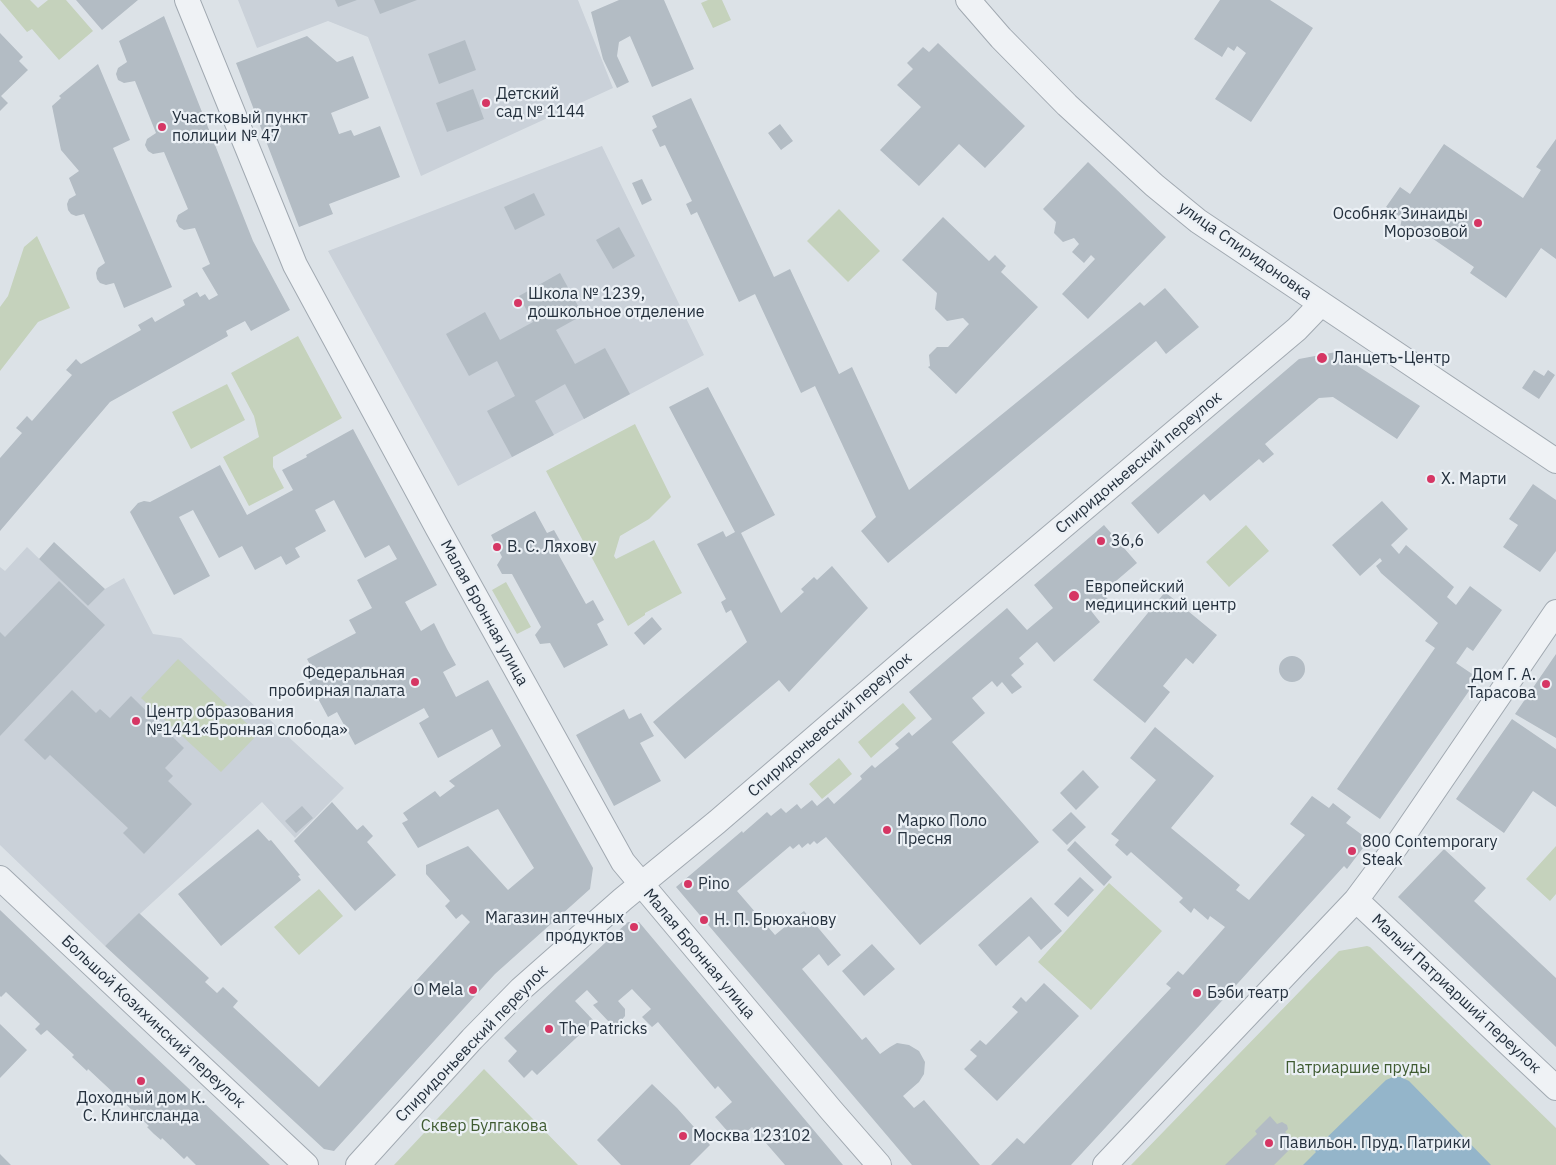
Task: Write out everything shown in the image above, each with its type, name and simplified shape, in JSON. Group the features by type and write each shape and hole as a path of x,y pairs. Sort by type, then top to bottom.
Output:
{"street":[{"name":"Малая Бронная улица","path":"187,0 295,265 618,854 641,884 880,1165"},
{"name":"улица Спиридоновка","path":"968,0 1001,38 1067,105 1154,185 1198,221 1556,461"},
{"name":"Спиридоньевский переулок","path":"358,1165 472,1039 521,989 641,884 717,822 919,648 1289,335 1321,304"},
{"path":"1105,1165 1356,900 1398,845 1556,612"},
{"name":"Большой Козихинский переулок","path":"0,878 306,1165"},
{"name":"Малый Патриарший переулок","path":"1356,900 1556,1088"}],"shaded area":[{"name":"Детский сад № 1144","path":"238,0 578,0 613,88 421,176 368,37 328,21 257,48"},
{"name":"Школа № 1239, дошкольное отделение","path":"602,146 704,355 458,486 328,251"},
{"name":"Центр образования №1441«Бронная слобода»","path":"27,547 88,606 105,589 124,578 153,634 181,638 344,788 295,838 262,802 105,946 0,845 0,567 5,571"}],"green space":[{"path":"0,0 30,0 38,8 48,0 66,0 93,31 59,60 32,29 27,32"},
{"path":"708,0 722,0 731,20 713,28 701,3"},
{"path":"839,209 880,251 848,282 807,241"},
{"path":"37,236 70,308 38,322 0,371 0,307 8,296 24,247"},
{"path":"298,336 342,418 273,457 273,467 284,488 249,506 223,457 259,437 254,416 231,373"},
{"path":"227,384 245,420 191,449 172,412"},
{"path":"635,424 671,497 649,519 620,536 614,556 616,559 654,540 682,593 645,613 645,615 628,626 546,471"},
{"path":"1246,525 1269,551 1229,587 1206,562"},
{"path":"506,582 531,627 517,634 492,590"},
{"path":"178,659 258,734 221,772 141,698"},
{"path":"903,703 916,718 871,758 858,742"},
{"path":"839,758 852,774 822,799 809,784"},
{"path":"1556,846 1556,894 1550,901 1526,879"},
{"path":"1109,883 1162,931 1091,1010 1038,962"},
{"path":"319,889 343,916 299,955 274,927"},
{"name":"Патриаршие пруды","path":"1367,946 1556,1128 1556,1165 1131,1165 1339,951"},
{"name":"Сквер Булгакова","path":"484,1069 578,1165 394,1165"}],"water":[{"name":"Патриаршие пруды","path":"1393,1077 1401,1077 1409,1081 1491,1165 1303,1165 1316,1152 1314,1150 1386,1080"}],"building":[{"path":"76,0 138,0 102,30"},
{"path":"335,0 357,0 338,7"},
{"path":"374,0 417,0 380,14"},
{"path":"619,0 664,0 694,69 652,87 630,36 619,42 617,56 629,82 617,88 603,59 591,12"},
{"path":"1220,0 1270,0 1313,28 1251,122 1215,99 1246,53 1237,46 1234,51 1228,47 1222,57 1194,39"},
{"path":"164,16 253,241 290,310 251,331 245,321 226,331 228,336 110,402 0,531 0,458 22,433 16,428 27,416 32,421 72,375 66,370 76,359 81,364 141,330 138,325 152,317 155,322 185,305 183,300 197,292 200,297 205,294 209,300 218,295 202,268 210,264 195,228 184,230 179,227 176,221 178,215 188,209 164,152 153,154 148,151 145,145 147,139 156,133 135,81 124,83 118,80 116,74 118,68 127,62 119,41"},
{"path":"0,33 23,57 19,61 28,70 1,96 8,103 0,111"},
{"path":"307,36 337,62 353,56 369,98 331,113 339,134 351,130 354,136 380,126 400,177 329,204 333,214 299,227 236,63"},
{"path":"465,40 476,70 439,84 428,54"},
{"path":"938,43 1025,126 985,168 959,144 919,186 880,150 921,107 897,85 913,69 907,63 923,47 929,52"},
{"path":"98,64 130,140 113,148 172,287 124,308 114,283 106,285 100,283 97,279 96,273 98,268 105,263 84,214 76,216 68,210 67,204 69,199 76,195 69,178 79,171 61,150 52,106 61,98 59,96"},
{"path":"473,89 484,119 447,132 436,103"},
{"path":"691,98 774,277 790,269 839,374 852,367 909,490 1140,302 1144,306 1165,288 1199,327 1166,354 1156,341 888,563 861,531 876,517 815,386 801,393 755,294 739,302 697,212 691,215 686,204 692,201 665,145 660,147 652,130 657,127 652,116"},
{"path":"780,124 793,141 781,150 768,133"},
{"name":"Особняк Зинаиды Морозовой","path":"1556,139 1556,259 1541,248 1506,298 1470,273 1474,267 1423,232 1414,237 1400,228 1402,218 1386,207 1400,187 1410,194 1444,144 1523,198 1541,170 1536,167"},
{"path":"1088,162 1166,237 1088,319 1062,294 1095,259 1091,255 1084,263 1072,252 1079,244 1074,238 1063,242 1054,233 1056,222 1043,209"},
{"path":"642,179 652,200 642,205 632,183"},
{"path":"534,193 545,215 515,230 504,207"},
{"path":"943,217 989,261 995,255 1006,266 1001,272 1038,307 956,394 928,367 930,366 929,355 937,347 948,347 969,324 963,318 947,321 935,309 937,293 902,260"},
{"path":"619,227 635,256 613,269 596,240"},
{"path":"560,273 583,315 556,330 575,364 605,348 630,394 584,419 565,384 535,401 554,435 512,457 487,411 515,396 497,361 469,376 446,334 485,312 500,340 533,322 519,296"},
{"path":"1336,352 1420,406 1397,439 1333,397 1319,398 1265,444 1274,454 1263,463 1259,459 1210,501 1204,494 1158,534 1131,503 1299,359"},
{"path":"1534,370 1544,376 1548,370 1555,375 1539,399 1522,388"},
{"path":"708,387 775,515 741,533 781,613 804,592 801,589 814,577 817,580 832,566 868,608 789,692 779,680 685,759 653,722 747,642 731,610 726,613 721,602 726,599 697,544 723,531 726,537 735,532 669,407"},
{"path":"353,429 437,585 405,602 421,631 434,623 456,665 443,672 456,697 488,680 593,868 590,889 495,974 334,1151 324,1149 105,946 139,913 209,978 205,982 217,993 223,987 238,1001 233,1007 319,1087 470,922 462,914 456,919 445,906 450,901 426,874 426,865 468,846 508,890 534,868 498,809 418,848 402,823 408,820 403,813 435,791 440,797 455,786 449,781 501,746 492,729 438,758 419,723 429,717 424,708 355,745 337,712 328,717 307,678 315,674 307,659 356,633 349,620 372,608 357,580 397,559 389,545 365,558 334,500 315,510 326,531 295,548 300,557 286,565 281,556 255,570 242,546 219,558 193,510 179,517 210,576 174,595 130,512 138,503 150,502 220,465 247,515 293,490 282,470"},
{"path":"1533,484 1556,500 1556,551 1540,572 1503,547 1518,525 1509,519"},
{"path":"1382,501 1408,529 1391,545 1399,554 1406,545 1454,587 1447,597 1456,605 1470,586 1502,610 1473,651 1467,647 1456,663 1478,678 1380,819 1337,789 1435,648 1425,641 1438,623 1381,573 1376,566 1382,561 1380,558 1360,576 1332,545"},
{"path":"535,511 547,533 554,530 563,546 556,550 586,604 593,600 604,620 597,624 608,645 564,668 550,643 540,644 535,635 541,627 512,574 502,574 497,565 502,557 491,535"},
{"path":"1104,525 1137,563 1102,593 1108,599 1092,612 1100,622 1054,662 1037,642 1019,658 1024,664 1011,675 1022,687 1012,694 1002,682 997,687 992,681 972,698 985,713 952,742 1039,842 920,945 826,837 817,844 814,841 802,848 799,844 793,849 790,846 737,891 775,935 804,911 841,955 828,966 819,954 802,969 862,1040 866,1037 880,1054 897,1043 909,1045 919,1051 925,1062 924,1074 919,1082 903,1096 914,1108 924,1100 980,1165 912,1165 676,887 767,812 771,816 781,808 786,813 797,804 801,809 812,800 817,806 828,797 834,804 862,779 860,776 872,765 875,768 899,748 895,744 909,732 912,736 932,719 909,692 1007,608 1027,630 1053,608 1034,585"},
{"path":"54,542 105,589 88,606 39,559"},
{"path":"59,581 105,625 0,736 0,632 5,637"},
{"path":"1165,592 1217,635 1193,664 1186,658 1163,686 1170,692 1145,723 1093,680"},
{"path":"652,617 662,629 644,645 634,633"},
{"name":"Дом Г. А. Тарасова","path":"1556,654 1556,738 1515,714"},
{"path":"1292,656 1301,660 1305,669 1301,678 1292,682 1283,678 1279,669 1283,660"},
{"path":"72,690 96,713 100,709 110,718 131,696 184,748 165,768 173,776 168,781 192,804 144,854 123,833 128,828 50,755 45,760 24,740"},
{"path":"624,709 629,719 641,713 654,736 640,743 661,781 614,806 576,735"},
{"path":"1512,719 1556,749 1556,807 1533,791 1504,833 1456,799"},
{"path":"1155,727 1214,776 1171,828 1240,885 1236,890 1249,900 1305,835 1290,824 1312,796 1329,808 1333,803 1351,817 1346,823 1369,840 1347,869 1344,866 1071,1165 991,1165 1017,1138 1024,1144 1171,988 1166,984 1178,971 1183,975 1225,927 1210,916 1208,920 1194,908 1191,913 1179,902 1183,898 1131,852 1127,856 1115,845 1119,840 1111,834 1156,780 1130,758"},
{"path":"1083,770 1099,787 1076,810 1060,793"},
{"path":"332,802 357,830 363,825 373,836 367,842 396,875 355,911 294,841"},
{"path":"302,806 313,818 296,833 285,821"},
{"path":"1071,812 1086,827 1067,845 1052,830"},
{"path":"258,829 269,841 271,840 300,875 298,876 301,880 221,946 178,894"},
{"path":"1075,841 1112,877 1104,886 1067,850"},
{"path":"1444,849 1486,888 1474,901 1556,978 1556,1047 1398,897"},
{"path":"1080,877 1094,890 1068,917 1054,904"},
{"path":"1031,897 1062,931 1041,950 1029,936 996,966 978,945"},
{"path":"0,910 270,1165 196,1165 187,1156 184,1159 162,1138 161,1140 154,1134 147,1127 149,1126 88,1069 87,1071 72,1057 74,1055 47,1030 41,1035 35,1029 40,1024 6,992 0,996"},
{"path":"628,922 639,922 843,1165 785,1165 752,1127 736,1141 715,1117 732,1102 718,1086 715,1089 658,1022 652,1027 642,1017 651,1009 632,989 618,1001 625,1009 625,1016 619,1023 610,1023 593,1005 598,1002 587,990 575,1001 594,1021 537,1075 532,1070 524,1078 508,1061 517,1051 504,1038"},
{"path":"872,944 895,969 864,996 842,971"},
{"path":"1044,983 1079,1016 997,1101 964,1069 977,1056 970,1050 980,1040 986,1045 1018,1012 1012,1007 1021,997 1026,1002"},
{"path":"0,1024 27,1050 0,1078"},
{"path":"652,1084 677,1108 710,1145 690,1165 621,1165 597,1140"},
{"name":"Павильон. Пруд. Патрики","path":"1270,1116 1277,1124 1282,1122 1287,1125 1288,1129 1285,1132 1293,1139 1286,1146 1289,1150 1274,1165 1225,1165 1257,1134 1255,1131"},
{"path":"0,1154 11,1165 0,1165"}],"place":[{"name":"Детский сад № 1144","path":"486,103"},
{"name":"Участковый пункт полиции № 47","path":"162,127"},
{"name":"Особняк Зинаиды Морозовой","path":"1478,223"},
{"name":"Школа № 1239, дошкольное отделение","path":"518,303"},
{"name":"Ланцетъ-Центр","path":"1322,358"},
{"name":"Х. Марти","path":"1431,479"},
{"name":"36,6","path":"1101,541"},
{"name":"В. С. Ляхову","path":"497,547"},
{"name":"Европейский медицинский центр","path":"1074,596"},
{"name":"Федеральная пробирная палата","path":"415,682"},
{"name":"Дом Г. А. Тарасова","path":"1546,684"},
{"name":"Центр образования №1441«Бронная слобода»","path":"136,721"},
{"name":"Марко Поло Пресня","path":"887,830"},
{"name":"800 Contemporary Steak","path":"1352,851"},
{"name":"Pino","path":"688,884"},
{"name":"Н. П. Брюханову","path":"704,920"},
{"name":"Магазин аптечных продуктов","path":"634,927"},
{"name":"O Mela","path":"473,990"},
{"name":"Бэби театр","path":"1197,993"},
{"name":"The Patricks","path":"549,1029"},
{"name":"Доходный дом К. С. Клингсланда","path":"141,1081"},
{"name":"Москва 123102","path":"683,1136"},
{"name":"Павильон. Пруд. Патрики","path":"1269,1143"}]}
